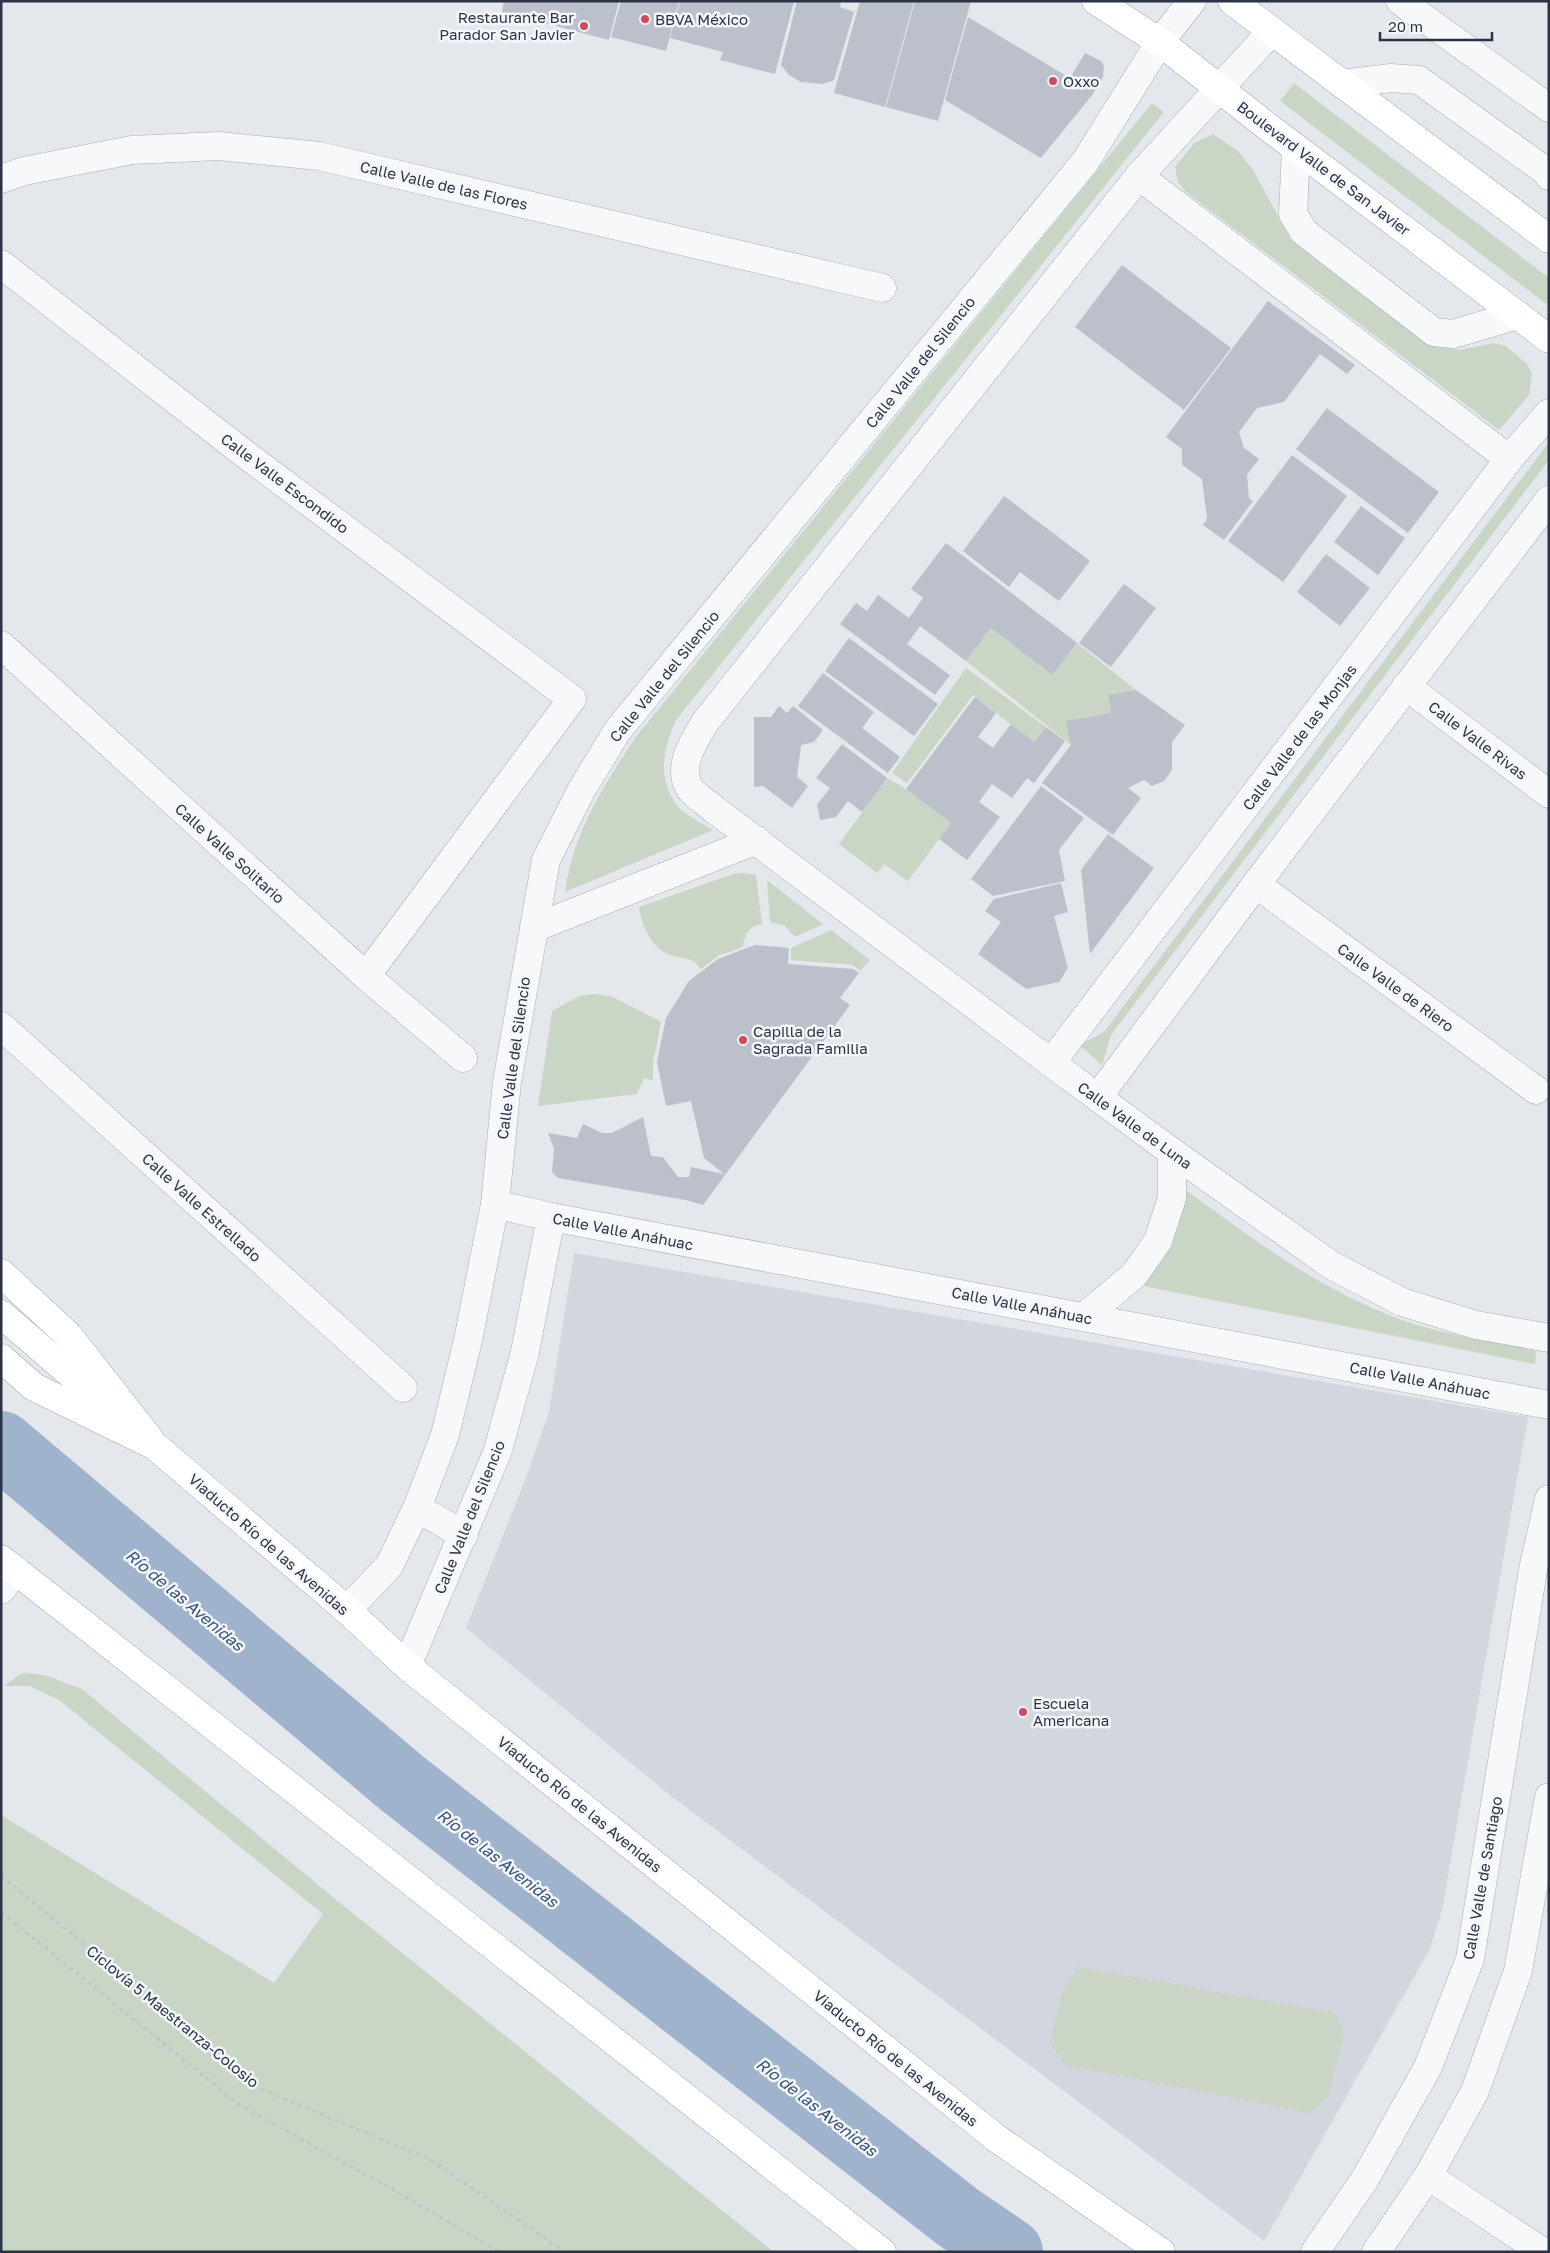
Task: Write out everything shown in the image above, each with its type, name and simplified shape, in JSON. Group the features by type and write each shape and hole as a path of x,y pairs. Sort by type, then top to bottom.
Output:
{"main road":[{"name":"Boulevard Valle de San Javier","path":"1096,1 1160,42 1296,148 1549,339"},
{"path":"1232,1 1549,240"},
{"path":"1,1274 68,1334 155,1446"},
{"path":"1,1314 155,1446"},
{"name":"Viaducto Río de las Avenidas","path":"1,1358 34,1387 155,1446 347,1610 407,1666 996,2138 1161,2252"},
{"path":"6,1573 882,2252"}],"street":[{"name":"Calle Valle del Silencio","path":"347,1610 389,1566 417,1508 445,1435 468,1340 495,1204 507,1082 546,860 582,790 618,730 1084,162 1160,42 1192,1"},
{"path":"1400,1 1549,108"},
{"path":"757,840 689,788 684,772 692,745 706,721 1139,176 1272,31"},
{"path":"1342,84 1391,78 1419,80 1547,172 1549,176"},
{"name":"Calle Valle de las Flores","path":"1,179 24,172 132,150 219,146 319,156 882,288"},
{"path":"1296,148 1294,214 1304,232 1434,332 1453,334 1518,315"},
{"path":"1139,176 1509,459"},
{"name":"Calle Valle Escondido","path":"1,264 242,452 572,699 366,976"},
{"name":"Calle Valle de las Monjas","path":"1051,1063 1509,459 1549,413"},
{"path":"1098,1097 1256,884 1549,500"},
{"name":"Calle Valle Solitario","path":"1,645 366,976 463,1058"},
{"name":"Calle Valle Rivas","path":"1406,686 1549,794"},
{"path":"534,928 757,840"},
{"name":"Calle Valle de Luna","path":"757,840 1051,1063 1331,1265 1402,1302 1476,1325 1549,1338"},
{"name":"Calle Valle de Riero","path":"1256,884 1536,1090"},
{"name":"Calle Valle Estrellado","path":"1,1026 403,1388"},
{"path":"1084,1316 1134,1275 1158,1241 1172,1198 1172,1152"},
{"name":"Calle Valle Anáhuac","path":"495,1204 551,1218 1084,1316 1549,1405"},
{"name":"Calle Valle del Silencio","path":"407,1666 464,1535 497,1453 523,1361 551,1218"},
{"name":"Calle Valle de Santiago","path":"1315,2252 1365,2179 1428,2068 1470,1959 1533,1570 1549,1499"},
{"path":"417,1508 464,1535"},
{"path":"1376,2252 1428,2176 1475,2091 1518,1971 1549,1797"},
{"path":"1428,2176 1543,2252"}],"path":[{"name":"Ciclovía 5 Maestranza-Colosio","path":"1,1876 263,2090 429,2159 565,2252"},
{"path":"1,1912 241,2106 390,2188 500,2252"}],"shaded area":[{"name":"Escuela Americana","path":"574,1253 1528,1417 1442,1910 1429,1951 1264,2241 671,1796 466,1628 526,1478 549,1412"}],"green space":[{"path":"1294,83 1549,278 1549,306 1280,101"},
{"path":"1152,103 1164,112 676,720 668,741 664,763 666,785 670,795 681,809 713,830 565,892 569,870 582,830 601,793 635,738"},
{"path":"1213,134 1238,151 1253,170 1291,240 1433,345 1460,350 1494,343 1506,346 1527,364 1532,373 1529,395 1499,430 1186,192 1178,182 1175,167 1194,143"},
{"path":"1549,442 1549,460 1111,1035 1102,1065 1079,1045 1104,1032"},
{"path":"991,628 1052,675 1077,643 1136,690 1108,695 1111,713 1067,721 1071,745 966,661"},
{"path":"966,668 1046,727 1034,742 973,695 907,783 892,773"},
{"path":"887,778 906,789 951,823 908,881 884,864 877,873 839,844"},
{"path":"733,874 756,875 762,924 748,931 743,947 718,956 701,969 692,961 666,953 654,944 646,930 639,907"},
{"path":"767,880 823,924 795,937 785,926 770,922"},
{"path":"831,930 870,960 860,971 853,965 791,960 791,948"},
{"path":"595,994 613,997 661,1022 653,1063 653,1081 644,1078 637,1094 538,1106 552,1011 580,996"},
{"path":"1183,1188 1265,1247 1322,1283 1352,1299 1414,1324 1536,1351 1535,1364 1143,1286 1142,1277 1172,1237 1179,1217"},
{"path":"22,1673 45,1675 82,1689 334,1898 774,2252 1,2252 1,1815 274,1983 323,1914 59,1700 29,1686 4,1686"},
{"path":"1078,1967 1336,2013 1344,2033 1329,2095 1310,2113 1064,2065 1050,2042 1062,1993"}],"building":[{"name":"Restaurante Bar Parador San Javier","path":"504,1 619,1 609,40 502,12"},
{"name":"BBVA México","path":"621,1 679,1 666,51 611,37"},
{"path":"680,1 794,1 775,74 720,60 723,52 670,38"},
{"path":"797,1 841,1 840,7 854,12 834,80 823,84 801,82 789,75 781,65"},
{"path":"860,1 914,1 885,107 834,93"},
{"path":"915,1 971,1 938,121 886,107"},
{"path":"968,17 1070,78 1085,53 1101,61 1104,66 1103,77 1093,94 1041,158 945,100"},
{"path":"1122,265 1231,348 1184,410 1075,327"},
{"path":"1268,301 1355,365 1347,374 1320,354 1284,402 1257,408 1239,432 1244,448 1259,459 1247,475 1249,498 1253,501 1224,540 1203,525 1207,519 1202,479 1182,465 1182,449 1166,437"},
{"path":"1327,408 1439,492 1408,533 1296,449"},
{"path":"1292,455 1347,496 1283,582 1228,541"},
{"path":"1004,496 1090,561 1059,601 1020,572 1009,587 963,551"},
{"path":"1361,506 1405,538 1378,575 1334,542"},
{"path":"946,543 1077,643 1052,675 991,628 966,661 920,626 907,644 950,675 935,695 840,624 856,603 867,611 878,595 909,618 923,598 911,589"},
{"path":"1326,554 1370,588 1340,626 1297,592"},
{"path":"1124,584 1156,608 1111,667 1079,643"},
{"path":"849,638 938,704 914,736 825,671"},
{"path":"823,673 874,712 862,728 900,757 888,773 798,706"},
{"path":"1136,690 1185,725 1172,742 1172,770 1164,781 1152,786 1144,780 1128,788 1141,798 1113,835 1042,783 1071,745 1066,721 1111,713 1108,695"},
{"path":"975,697 996,713 978,737 993,748 1011,724 1034,742 1046,727 1065,741 1034,783 1027,778 1012,798 992,784 979,802 1000,817 967,860 939,839 951,823 906,789"},
{"path":"779,706 787,713 793,706 823,730 814,742 801,745 797,777 808,786 792,808 763,786 754,787 754,717 771,717"},
{"path":"842,744 887,778 862,812 848,801 836,817 820,820 817,805 830,788 816,778"},
{"path":"1041,786 1084,818 1059,850 1065,881 993,896 971,879"},
{"path":"1108,834 1154,868 1090,954 1081,870"},
{"path":"1061,883 1068,912 1054,916 1068,968 1059,982 1026,989 978,954 1001,922 985,911 994,899"},
{"name":"Capilla de la Sagrada Familia","path":"755,945 789,948 788,964 853,969 859,973 840,998 850,1005 703,1205 686,1200 558,1178 552,1172 554,1149 548,1133 577,1138 583,1124 602,1133 612,1133 643,1117 651,1156 663,1157 678,1177 689,1177 691,1167 724,1174 704,1158 691,1101 666,1106 657,1062 666,1018 689,981 718,959"}],"waterway":[{"name":"Río de las Avenidas","path":"1,1445 403,1784 959,2218 1009,2252"}],"place":[{"name":"BBVA México","path":"645,19"},
{"name":"Restaurante Bar Parador San Javier","path":"584,26"},
{"name":"Oxxo","path":"1053,81"},
{"name":"Capilla de la Sagrada Familia","path":"743,1040"},
{"name":"Escuela Americana","path":"1023,1712"}]}
